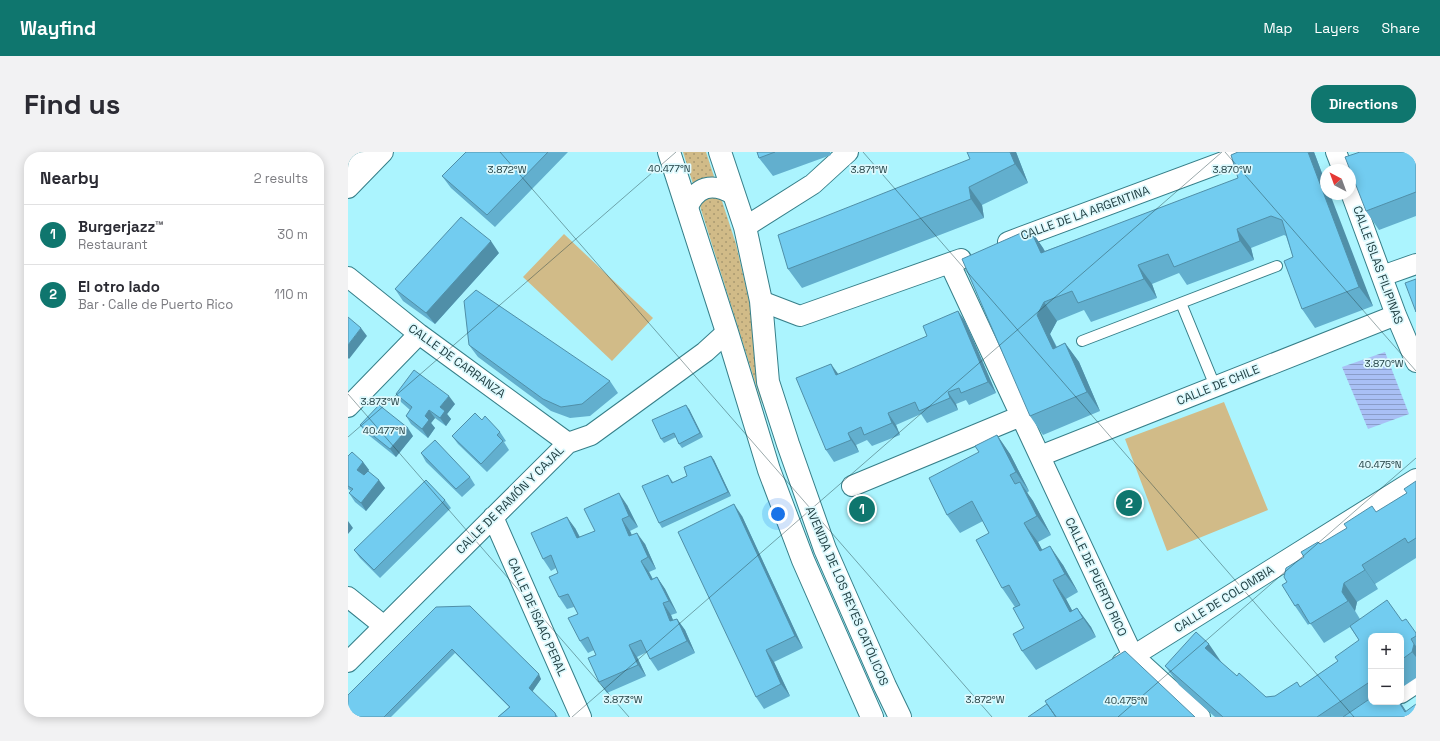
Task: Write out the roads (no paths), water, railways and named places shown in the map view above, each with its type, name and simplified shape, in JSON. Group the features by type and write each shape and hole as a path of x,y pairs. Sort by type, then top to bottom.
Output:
{"street":[{"path":"348,165 360,152"},
{"path":"348,188 383,152"},
{"name":"AVENIDA DE LOS REYES CATÓLICOS","path":"669,152 727,332 769,470 800,553 872,717"},
{"name":"AVENIDA DE LOS REYES CATÓLICOS","path":"720,152 745,227 762,301 768,382 794,463 825,549 900,717"},
{"path":"745,227 813,184 848,152"},
{"name":"CALLE DE LA ARGENTINA","path":"762,301 800,316 950,264 1250,152"},
{"path":"1336,152 1341,164"},
{"path":"688,209 694,196 702,189 713,187 722,188 733,194"},
{"name":"CALLE ISLAS FILIPINAS","path":"1354,200 1396,315 1416,362"},
{"name":"CALLE DE PUERTO RICO","path":"950,264 1133,656 1200,717"},
{"path":"1382,276 1416,264"},
{"name":"CALLE DE CARRANZA","path":"348,277 419,334 568,443"},
{"name":"CALLE DE CHILE","path":"1040,456 1396,315"},
{"name":"CALLE DE RAMÓN Y CAJAL","path":"348,662 568,443 591,435 705,352 727,332"},
{"path":"348,407 419,334"},
{"path":"852,486 1021,416"},
{"name":"CALLE DE COLOMBIA","path":"1107,672 1416,479"},
{"name":"CALLE DE ISAAC PERAL","path":"493,516 581,717"},
{"path":"348,597 384,626"},
{"path":"1404,691 1416,683"}],"lane":[{"path":"1082,341 1277,266"},
{"path":"1181,304 1215,386"}],"water":[{"path":"1385,352 1409,414 1368,429 1342,367"}],"place":[{"name":"El otro lado","path":"1129,503"},
{"name":"Burgerjazz™","path":"862,509"}]}
